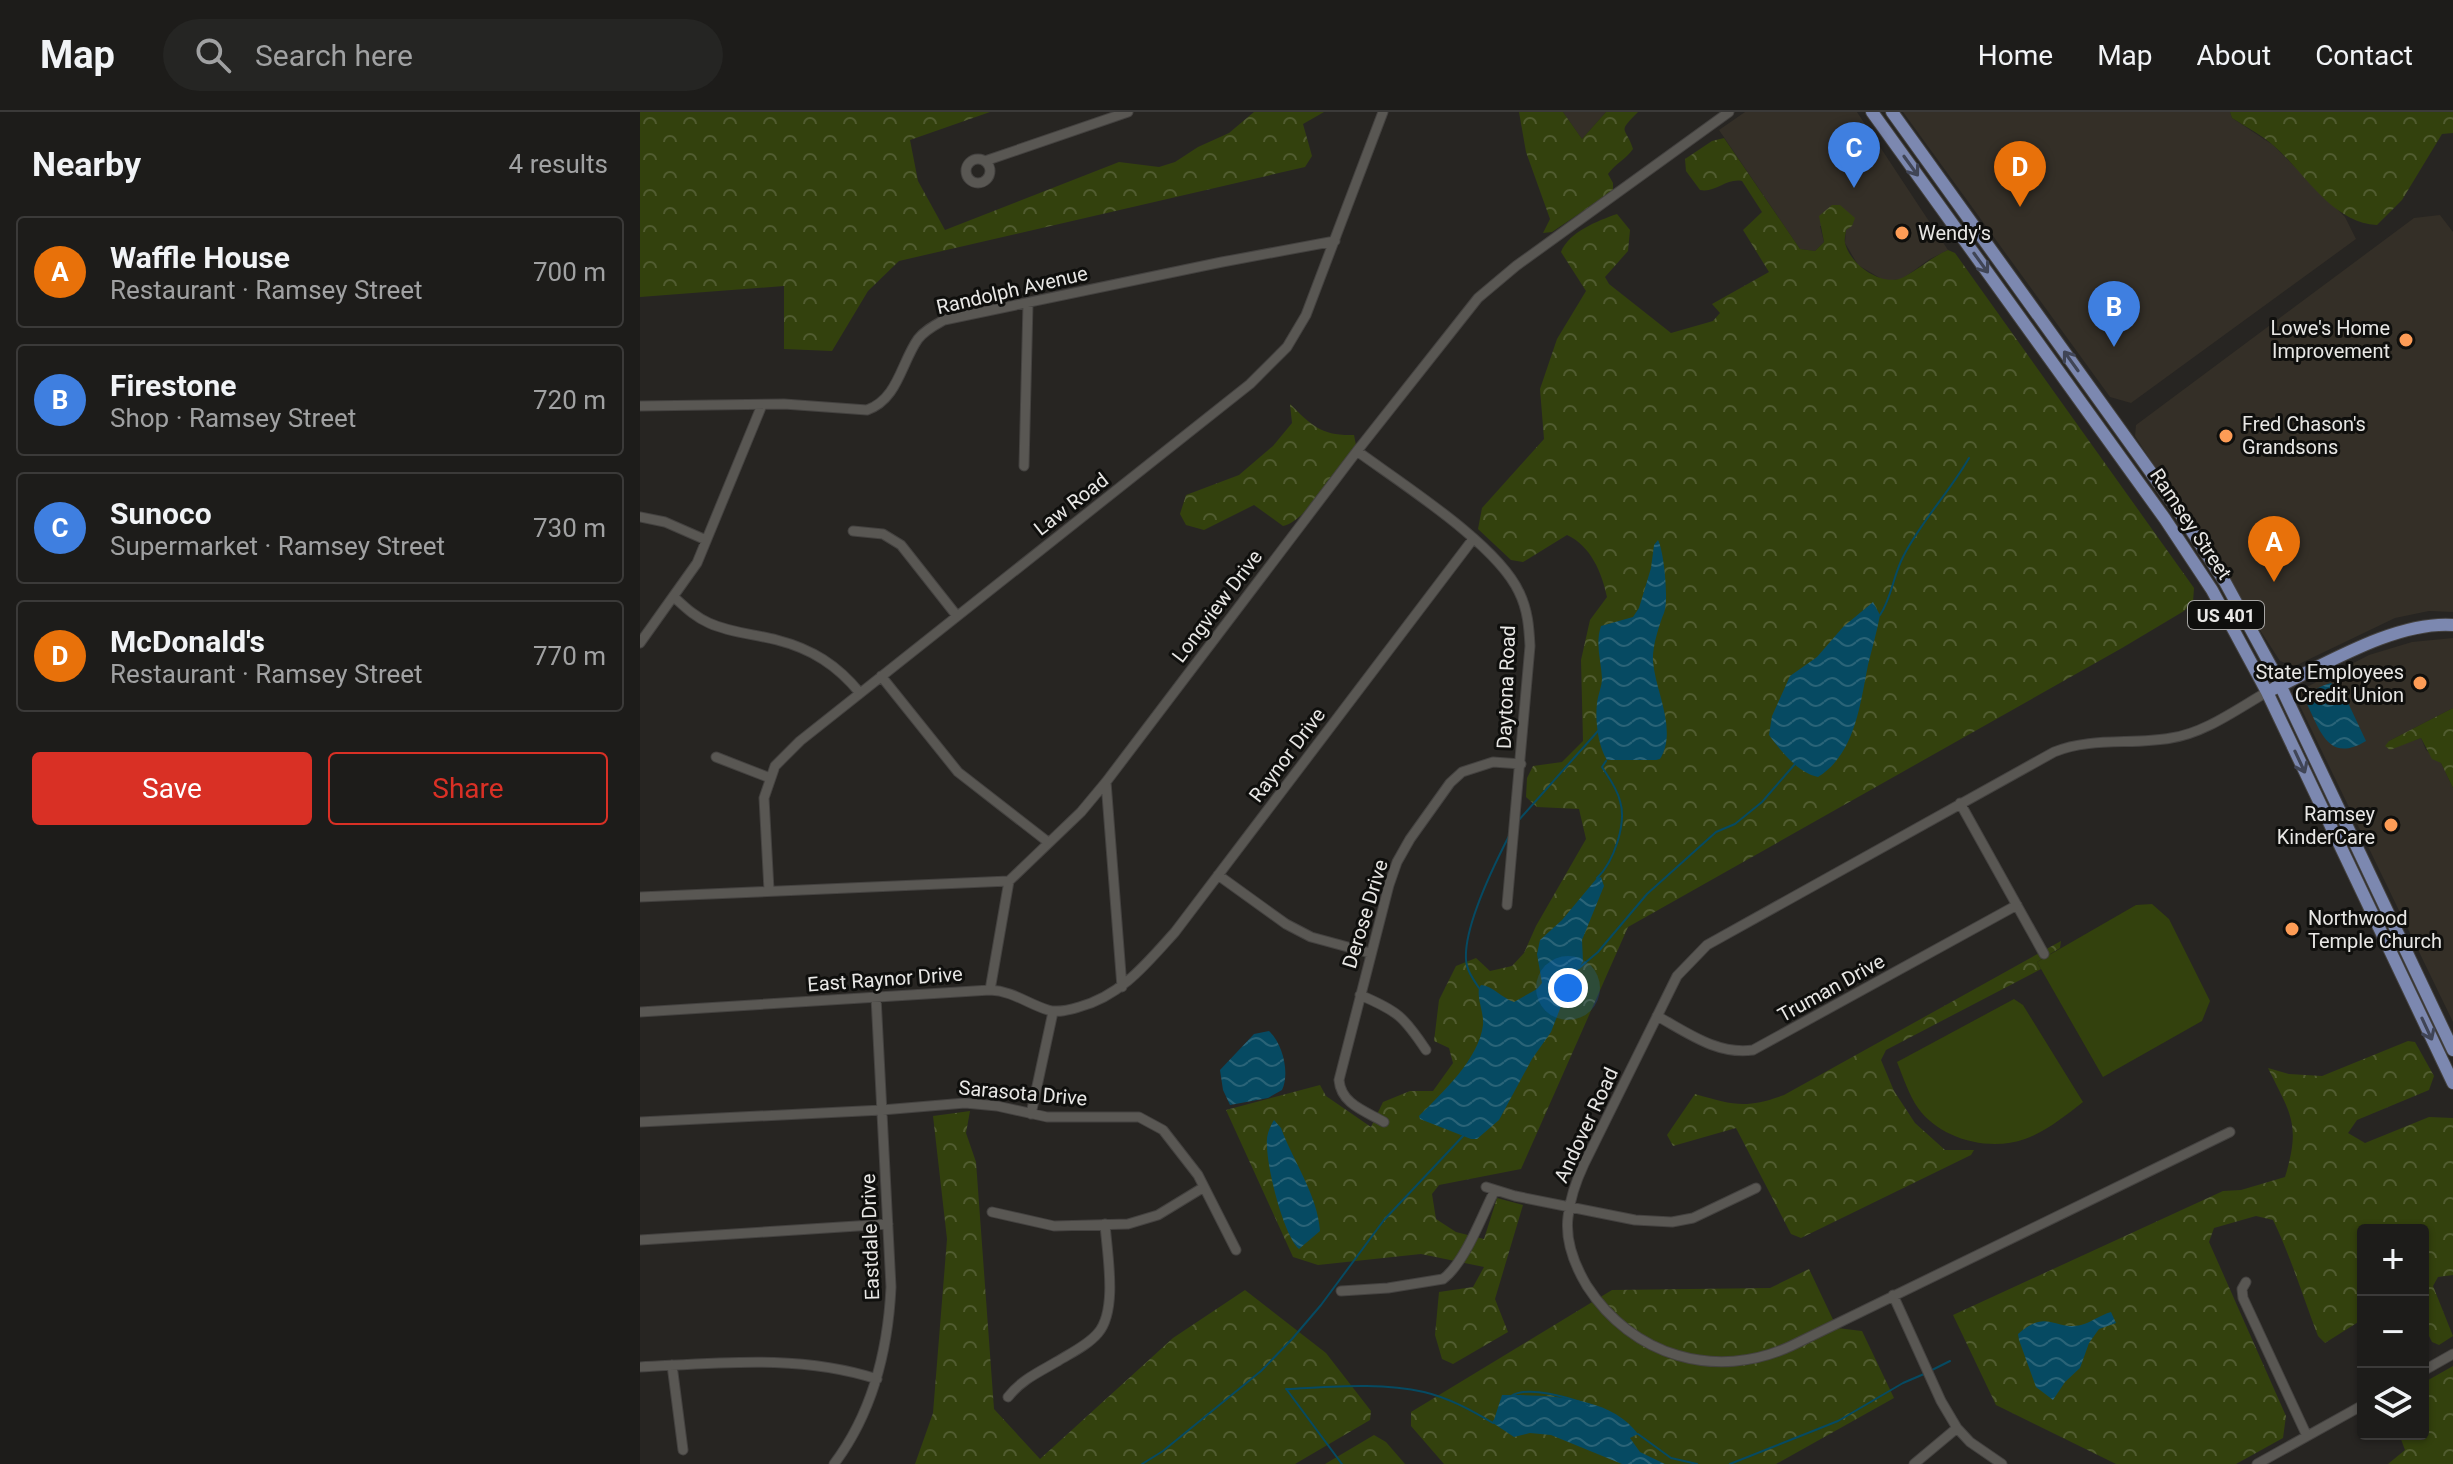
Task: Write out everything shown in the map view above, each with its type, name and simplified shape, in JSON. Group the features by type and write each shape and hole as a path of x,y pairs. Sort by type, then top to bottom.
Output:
{"main road":[{"name":"Ramsey Street","path":"1872,112 2197,566 2267,692 2453,1083"},
{"name":"Ramsey Street","path":"1892,112 2210,558 2254,632 2453,1050"},
{"path":"1939,204 1951,194"},
{"path":"2104,434 2117,425"},
{"path":"2267,692 2398,632 2421,626 2453,625"}],"street":[{"path":"985,161 1128,112"},
{"name":"Law Road","path":"769,890 763,807 775,766 881,676 1265,371 1299,330 1383,112"},
{"name":"Longview Drive","path":"1009,881 1081,812 1106,782 1454,326 1493,285 1729,112"},
{"name":"Randolph Avenue","path":"640,406 762,405 857,411 872,408 889,395 918,339 944,320 1335,241"},
{"path":"1024,466 1028,303"},
{"path":"640,643 697,563 762,405"},
{"name":"Daytona Road","path":"1357,451 1473,539 1518,589 1528,620 1530,646 1507,905"},
{"path":"640,517 665,522 706,540"},
{"path":"853,531 883,534 901,545 957,616"},
{"name":"Raynor Drive","path":"1122,987 1175,932 1473,539"},
{"path":"674,597 708,623 743,634 776,639 812,652 834,666 860,693"},
{"path":"881,676 958,772 1048,842"},
{"name":"Andover Road","path":"2230,1132 1761,1358 1724,1363 1697,1361 1676,1356 1633,1335 1610,1316 1595,1298 1572,1254 1567,1219 1584,1164 1677,976 1720,936 2061,749 2086,744 2177,737 2202,728 2267,692"},
{"path":"716,757 770,778"},
{"name":"Derose Drive","path":"1384,1122 1346,1099 1339,1085 1370,953 1397,862 1428,812 1462,772 1482,764 1521,764"},
{"path":"1031,1114 1053,1012 1084,1006 1122,987 1106,782"},
{"path":"1960,803 2044,954"},
{"path":"1218,875 1286,924 1311,937 1370,953"},
{"path":"640,897 1009,881 990,990"},
{"name":"Truman Drive","path":"1657,1016 1716,1048 1753,1050 2017,905"},
{"name":"East Raynor Drive","path":"640,1012 990,990 1006,992 1053,1012"},
{"path":"1360,995 1403,1017 1426,1050"},
{"name":"Eastdale Drive","path":"834,1464 855,1434 877,1379 890,1308 876,997"},
{"name":"Sarasota Drive","path":"640,1122 965,1103 1058,1117 1129,1116 1145,1119 1166,1134 1198,1175 1236,1250"},
{"path":"992,1212 1008,1213 1044,1225 1133,1223 1158,1215 1204,1187"},
{"path":"1341,1291 1388,1288 1443,1279 1451,1273 1462,1255 1490,1188 1635,1220 1672,1222 1693,1218 1756,1188"},
{"path":"640,1240 888,1224"},
{"path":"1008,1397 1017,1385 1082,1347 1104,1324 1110,1300 1105,1224"},
{"path":"2246,1282 2242,1289 2243,1298 2307,1436"},
{"path":"1893,1295 1941,1401 1957,1428 1970,1442 2002,1464"},
{"path":"2428,1368 2453,1354"},
{"path":"640,1367 800,1362 837,1367 877,1379"},
{"path":"672,1365 683,1450"},
{"path":"2257,1464 2357,1408"},
{"path":"1914,1464 1957,1428"}],"shaded area":[{"path":"1563,112 1606,112 1582,139"},
{"path":"1745,112 1857,112 1948,250 1902,279 1885,281 1858,265 1845,243 1846,230 1820,226 1824,242 1815,251 1800,249 1719,130"},
{"path":"1903,112 2230,112 2232,118 2273,145 2345,217 2356,239 2131,403 2110,397"},
{"path":"2440,215 2453,232 2453,612 2429,611 2395,618 2295,666 2280,661 2135,436 2136,425 2414,218"},
{"path":"2453,638 2453,708 2389,741 2390,749 2421,738 2426,750 2441,763 2453,788 2453,1022 2299,704 2298,696 2301,690 2369,655 2412,642"}],"green space":[{"path":"640,112 990,112 910,140 918,181 945,230 1119,162 1159,167 1175,162 1229,133 1254,112 1324,112 1303,124 1312,156 1305,167 899,261 868,291 832,351 784,349 784,286 640,297"},
{"path":"1519,112 1563,112 1582,139 1606,112 1638,112 1625,127 1633,149 1608,174 1613,191 1552,232 1543,233 1550,219 1526,152"},
{"path":"2230,112 2453,112 2453,133 2442,134 2402,200 2377,225 2346,216 2320,195 2274,146 2232,118"},
{"path":"1724,138 1800,249 1815,251 1824,242 1819,216 1832,205 1840,205 1855,218 1846,230 1848,251 1860,266 1877,277 1896,280 1948,250 1955,253 2194,588 2193,602 2184,611 2122,648 1628,927 1521,1169 1439,1185 1432,1194 1436,1219 1456,1232 1484,1239 1497,1198 1523,1205 1495,1299 1508,1332 1453,1364 1442,1359 1435,1335 1439,1292 1473,1287 1484,1267 1421,1254 1318,1265 1293,1257 1226,1110 1320,1085 1326,1096 1371,1127 1383,1102 1410,1091 1433,1091 1453,1063 1449,1048 1434,1041 1439,1000 1456,966 1476,958 1490,971 1512,966 1524,953 1586,839 1579,809 1537,807 1526,797 1527,778 1533,766 1562,762 1583,741 1581,660 1590,620 1607,597 1602,579 1589,553 1567,535 1523,562 1511,560 1478,529 1482,508 1544,439 1540,389 1557,339 1586,291 1561,252 1577,233 1617,214 1630,230 1628,251 1605,277 1609,284 1671,333 1713,321 1720,313 1712,304 1769,272 1743,230 1762,212 1742,181 1700,190 1686,171 1685,159 1712,141"},
{"path":"1290,404 1318,428 1334,434 1354,435 1356,445 1312,504 1283,526 1254,505 1204,530 1186,525 1180,514 1186,495 1239,475 1273,446 1292,423"},
{"path":"2453,708 2453,788 2441,763 2432,759 2421,738 2390,750 2385,746 2389,741"},
{"path":"2152,904 2169,919 2210,1001 2202,1021 2103,1077 2037,962 2136,905"},
{"path":"2061,941 2060,948 2037,962 2041,969 1886,1050 1881,1060 1894,1091 1915,1123 1945,1150 1974,1150 1971,1155 1801,1238 1791,1234 1736,1128 1673,1146 1667,1135 1695,1094 1740,1104 1784,1095"},
{"path":"2014,999 2023,1005 2083,1102 2041,1132 2011,1143 1981,1143 1952,1135 1927,1119 1918,1108 1897,1062"},
{"path":"2408,1041 2415,1042 2434,1076 2429,1090 2357,1120 2348,1133 2365,1143 2429,1117 2453,1118 2453,1275 2438,1277 2433,1286 2453,1336 2439,1345 2432,1342 2429,1336 2429,1224 2357,1224 2357,1323 2325,1343 2318,1336 2273,1220 2256,1216 2214,1228 2209,1242 2286,1416 2283,1438 2236,1464 2116,1464 1996,1405 1953,1315 2223,1191 2241,1190 2285,1177 2293,1132 2288,1109 2268,1068 2289,1074 2322,1076"},
{"path":"970,1111 966,1133 976,1162 994,1409 1040,1459 1173,1338 1245,1290 1326,1353 1371,1411 1370,1420 1295,1464 915,1464 933,1413 947,1239 933,1116"},
{"path":"1809,1269 1837,1328 1862,1331 1894,1398 1776,1464 1444,1464 1411,1426 1411,1412 1612,1290 1770,1288"},
{"path":"2453,1366 2453,1464 2388,1464 2405,1450 2401,1440 2429,1440 2429,1380"},
{"path":"1374,1435 1386,1442 1405,1464 1325,1464"}],"water":[{"path":"1658,540 1664,565 1666,598 1653,661 1666,723 1665,748 1660,759 1656,760 1607,760 1601,748 1597,725 1602,678 1599,633 1601,626 1633,617 1639,608 1651,568 1654,545"},
{"path":"1873,602 1880,615 1854,727 1848,742 1830,767 1818,777 1811,775 1790,760 1769,735 1772,716 1790,676 1817,657 1843,627"},
{"path":"2331,683 2342,690 2366,741 2343,749 2327,741 2321,733 2306,702 2316,690"},
{"path":"1601,877 1604,886 1582,940 1583,961 1570,983 1551,1032 1532,1059 1499,1120 1477,1139 1471,1139 1420,1119 1419,1116 1458,1075 1475,1050 1483,1025 1481,985 1514,1002 1537,989 1542,983 1537,954 1540,940"},
{"path":"1269,1031 1284,1059 1282,1090 1268,1098 1230,1105 1223,1090 1220,1070 1254,1034"},
{"path":"1274,1120 1281,1128 1304,1179 1318,1218 1320,1231 1299,1249 1287,1230 1270,1169 1267,1138"},
{"path":"2111,1312 2116,1323 2099,1329 2089,1343 2080,1368 2065,1382 2053,1400 2036,1387 2018,1334 2036,1322 2081,1325"},
{"path":"1502,1395 1557,1397 1611,1411 1638,1434 1630,1438 1640,1452 1665,1464 1622,1464 1551,1435 1530,1433 1514,1437 1493,1423"}],"waterway":[{"path":"1880,615 1910,544 1969,458"},
{"path":"1517,822 1598,731"},
{"path":"1597,878 1614,852 1622,820 1619,796 1602,767 1606,761"},
{"path":"1578,966 1598,952 1647,894 1716,832 1735,824 1762,802 1795,764"},
{"path":"1479,988 1466,963 1470,930 1481,896 1510,834"},
{"path":"1142,1464 1163,1451 1261,1371 1321,1305 1384,1220 1464,1135"},
{"path":"1930,1371 1950,1361"},
{"path":"1730,1464 1838,1421 1924,1374"},
{"path":"1286,1389 1355,1386 1407,1389 1442,1398 1494,1421"},
{"path":"1287,1390 1342,1464"},
{"path":"1511,1396 1538,1392 1589,1405"},
{"path":"1638,1434 1671,1458 1697,1464"}],"place":[{"name":"Sunoco","path":"1854,188"},
{"name":"McDonald's","path":"2020,207"},
{"name":"Wendy's","path":"1902,233"},
{"name":"Lowe's Home Improvement","path":"2406,340"},
{"name":"Firestone","path":"2114,347"},
{"name":"Fred Chason's Grandsons","path":"2226,436"},
{"name":"Waffle House","path":"2274,582"},
{"name":"State Employees Credit Union","path":"2420,683"},
{"name":"Ramsey KinderCare","path":"2391,825"},
{"name":"Northwood Temple Church","path":"2292,929"}]}
